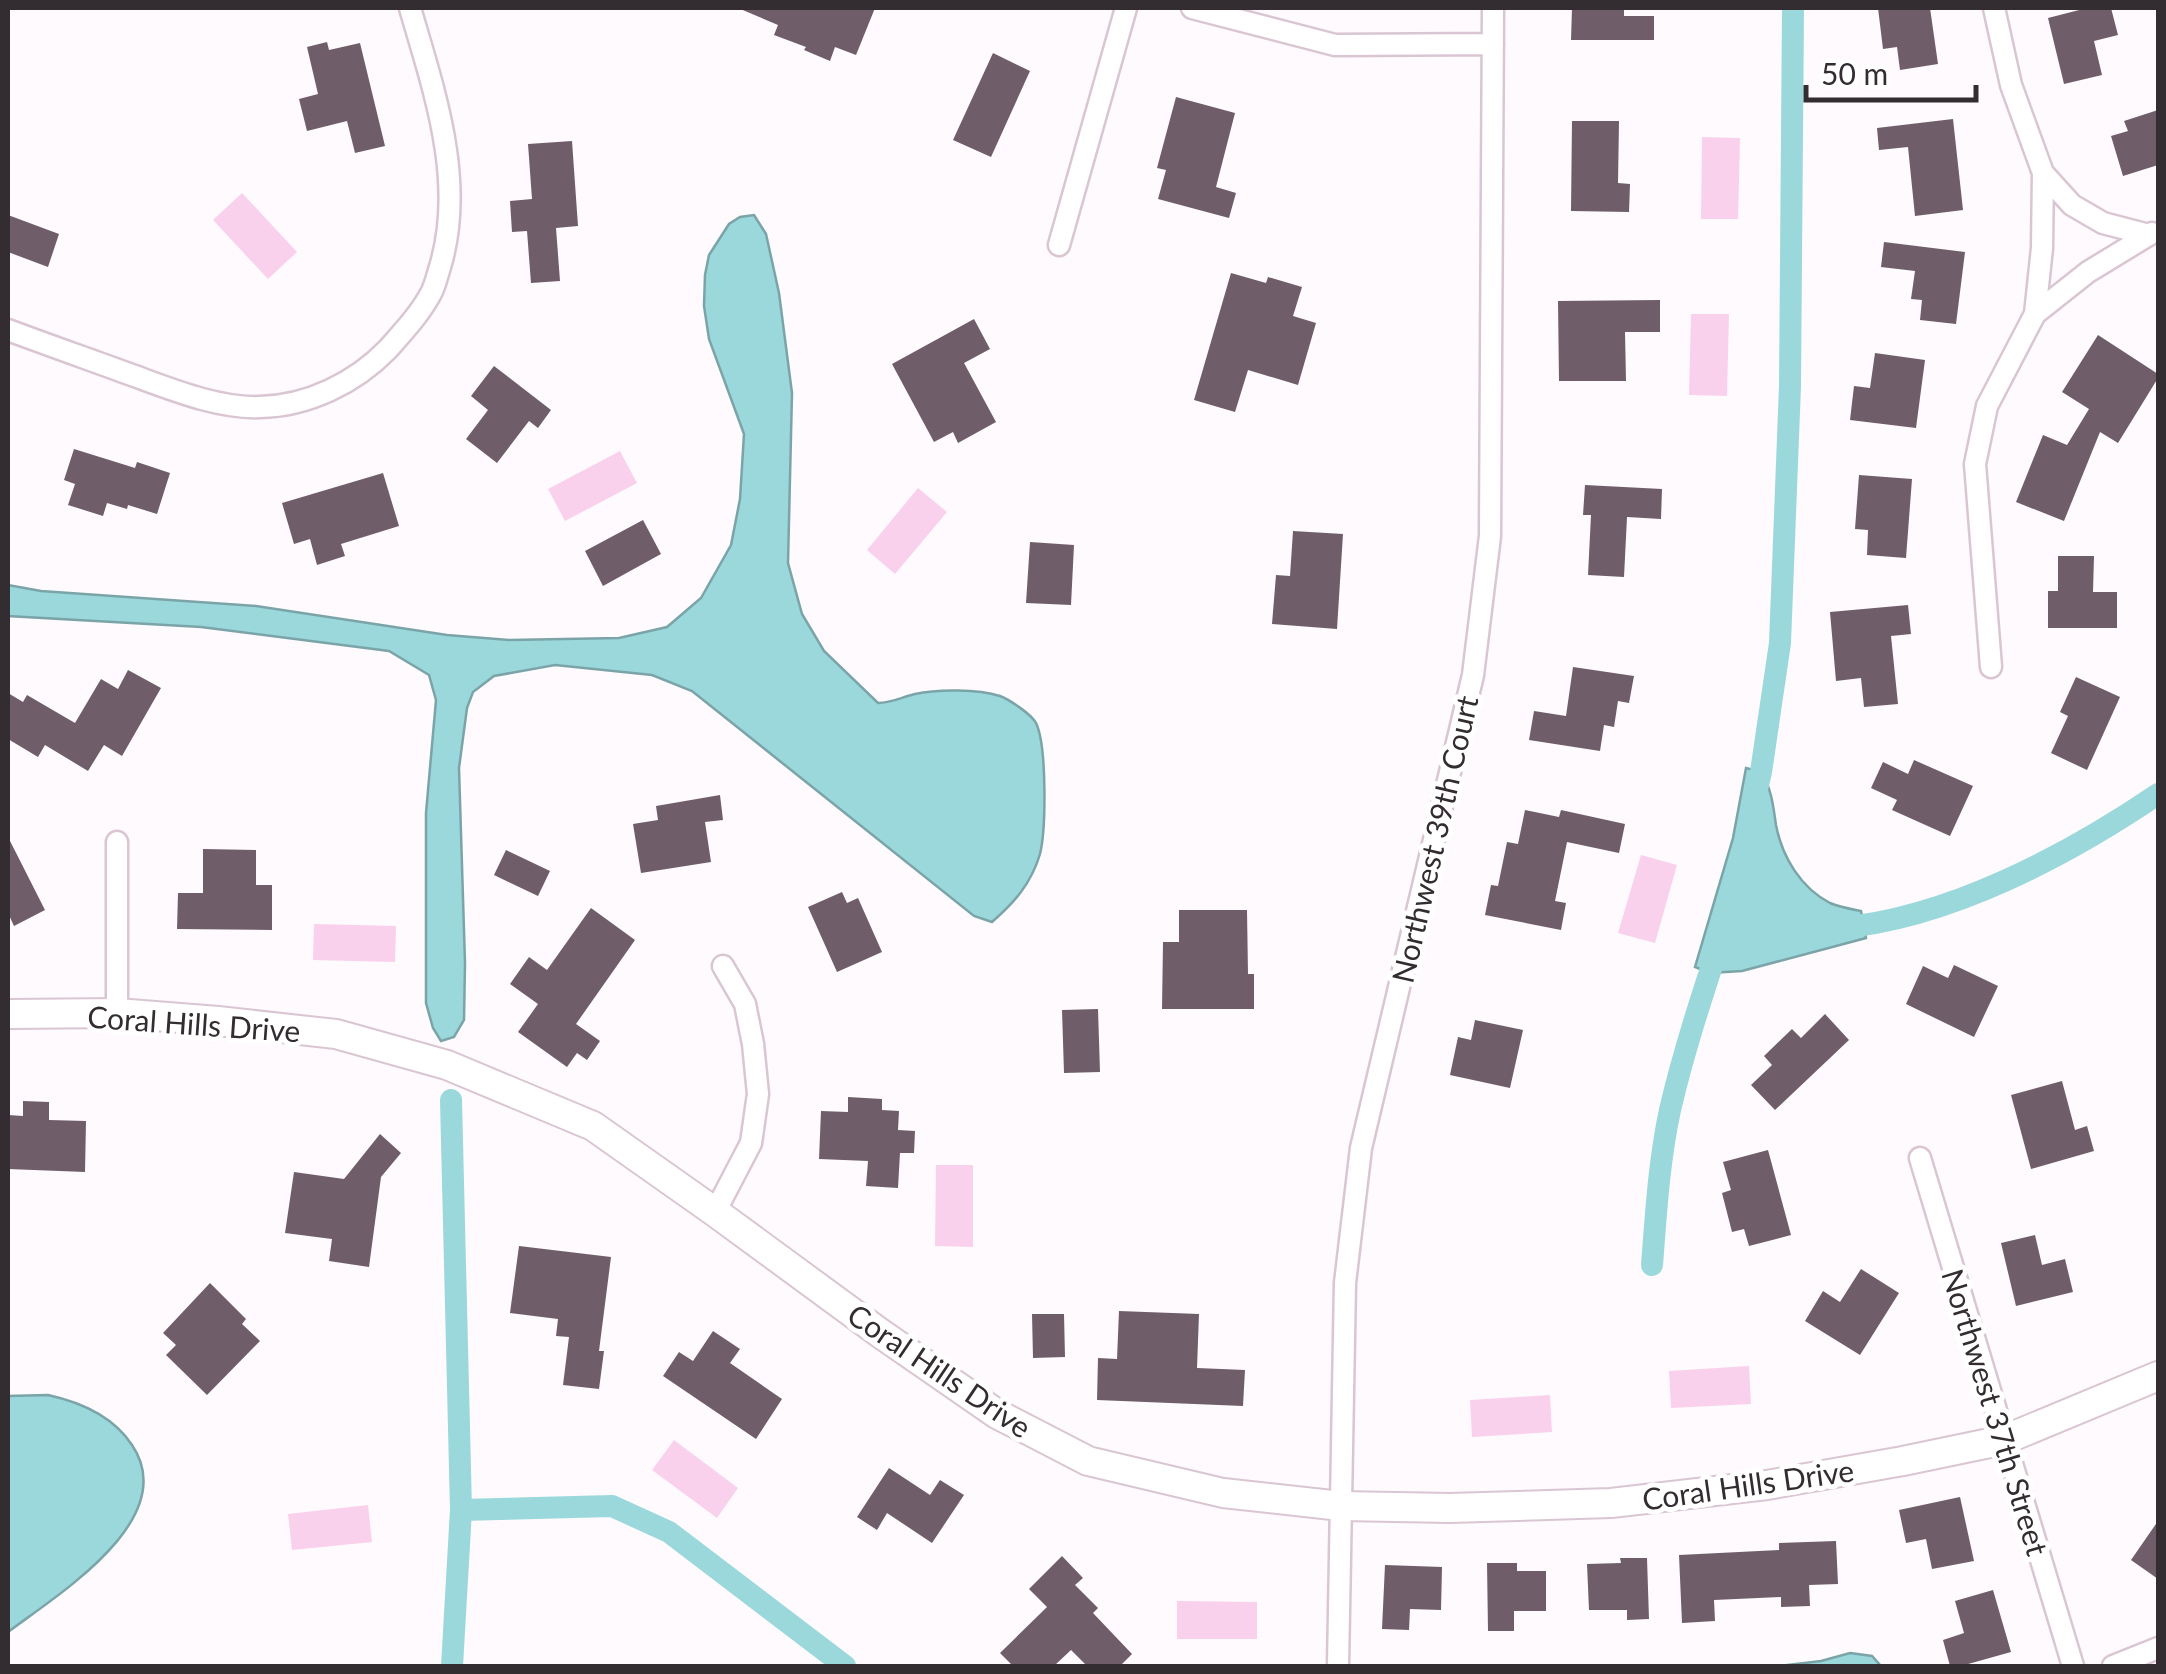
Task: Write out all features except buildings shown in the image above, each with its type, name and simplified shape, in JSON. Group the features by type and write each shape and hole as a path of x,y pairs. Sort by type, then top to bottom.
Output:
{"street":[{"path":"8,330 194,398 257,408 301,403 338,386 376,361 411,324 432,292 447,243 451,194 446,148 410,8"},
{"path":"1059,245 1126,8"},
{"path":"1192,8 1334,44 1493,44"},
{"name":"Northwest 39th Court","path":"1338,1666 1345,1284 1361,1148 1473,675 1490,536 1493,8"},
{"path":"1994,8 2010,85 2044,172 2072,205 2103,223 2154,233"},
{"path":"1992,667 1975,464 1988,406 2035,314 2044,172"},
{"path":"2035,314 2088,272 2154,233"},
{"path":"117,842 117,1013"},
{"path":"715,1212 751,1143 758,1094 745,1004 722,966"},
{"name":"Coral Hills Drive","path":"8,1014 117,1013 218,1020 336,1034 447,1066 593,1126 997,1414 1088,1461 1223,1493 1341,1506 1450,1508 1611,1502 1767,1485 2004,1440 2158,1376"},
{"name":"Northwest 37th Street","path":"1920,1158 2073,1666"},
{"path":"2113,1666 2158,1648"}],"shaded area":[{"path":"1702,137 1740,138 1738,219 1701,219"},
{"path":"242,193 297,252 268,279 213,220"},
{"path":"1691,314 1729,314 1727,396 1689,395"},
{"path":"620,451 637,483 565,521 548,489"},
{"path":"918,488 947,512 895,574 867,550"},
{"path":"1641,855 1677,865 1655,943 1618,933"},
{"path":"314,924 396,926 395,962 313,960"},
{"path":"936,1165 973,1165 973,1247 935,1246"},
{"path":"1749,1366 1751,1404 1671,1408 1669,1371"},
{"path":"1550,1395 1552,1432 1472,1437 1470,1400"},
{"path":"674,1440 738,1488 717,1518 652,1470"},
{"path":"368,1505 372,1542 292,1550 288,1514"},
{"path":"1177,1601 1257,1602 1257,1639 1177,1639"}],"water":[{"path":"754,215 766,234 779,293 792,393 788,563 802,614 824,651 878,703 934,691 981,692 1004,698 1033,719 1040,734 1044,788 1042,842 1036,865 1021,892 992,922 974,916 692,691 652,675 555,665 494,676 473,692 467,708 459,768 464,1020 454,1037 441,1041 426,1003 426,813 436,700 429,675 389,651 201,627 8,616 8,585 41,591 256,606 447,635 509,640 619,638 667,627 701,598 731,545 740,499 744,434 709,339 705,275 709,255 729,224"},
{"path":"1746,768 1761,772 1765,779 1779,837 1794,870 1820,897 1861,911 1866,938 1742,971 1710,973 1695,967 1733,838"},
{"path":"48,1395 95,1412 124,1435 143,1473 141,1500 128,1527 107,1552 55,1598 8,1632 8,1396"},
{"path":"1850,1653 1872,1656 1881,1666 1779,1666 1821,1661"}],"waterway":[{"path":"1754,802 1780,643 1790,386 1793,8"},
{"path":"1838,928 1880,922 1964,898 2046,861 2158,794"},
{"path":"1652,1265 1670,1110 1719,944"},
{"path":"451,1100 461,1510 452,1666"},
{"path":"461,1510 612,1506 669,1532 845,1666"}]}
